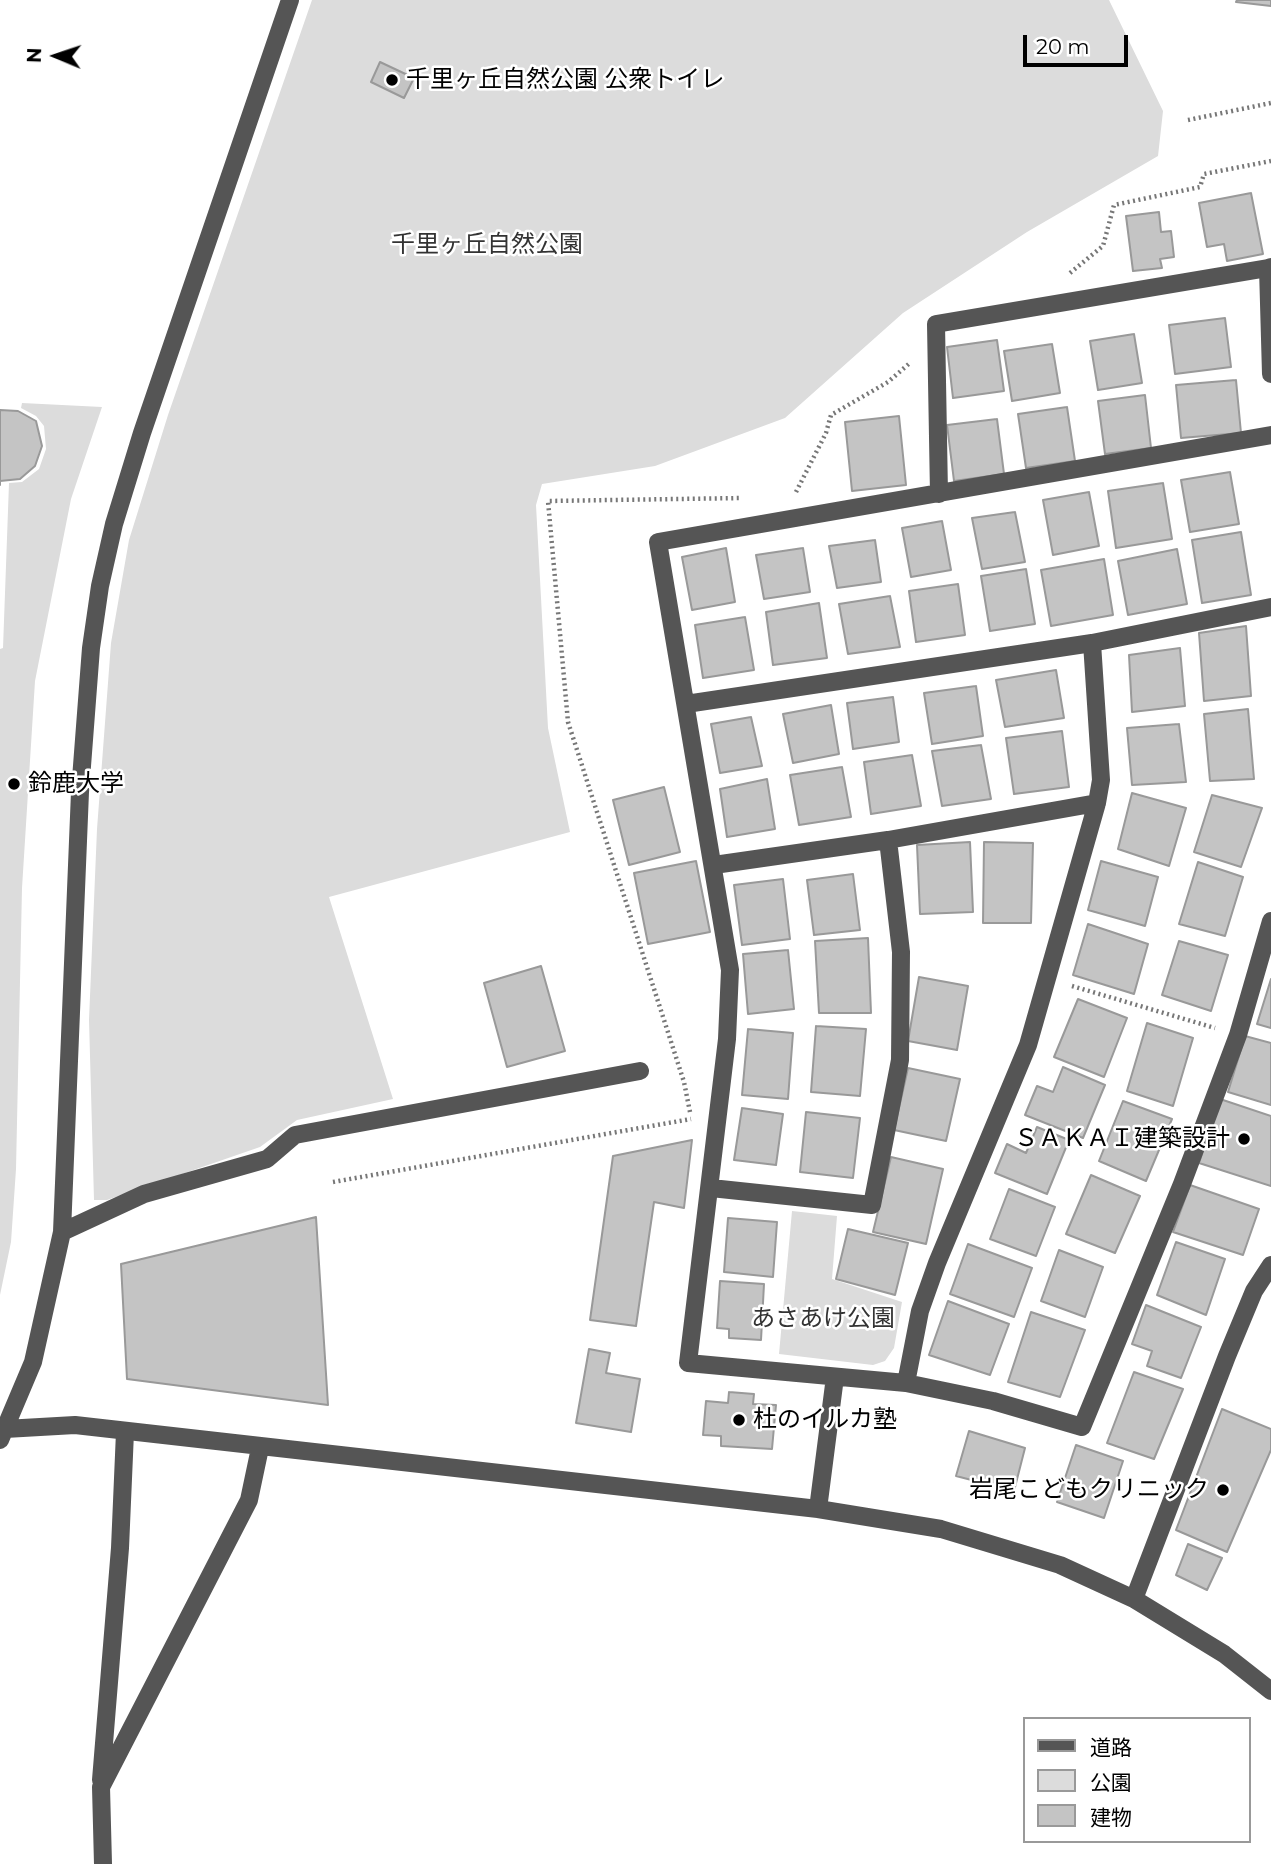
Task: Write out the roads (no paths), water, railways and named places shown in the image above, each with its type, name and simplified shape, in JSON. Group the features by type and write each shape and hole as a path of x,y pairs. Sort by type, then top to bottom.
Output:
{"street":[{"path":"3,1435 33,1362 62,1232 79,806 91,648 100,586 114,524 138,446 290,0"},
{"path":"939,494 934,344 936,324 1269,268 1271,374"},
{"path":"1271,435 658,542 730,970 727,1039 688,1363 906,1383 993,1401 1082,1427 1182,1184 1238,1035 1271,920"},
{"path":"685,704 1092,643 1271,607"},
{"path":"906,1383 920,1311 1028,1045 1097,803 1101,779 1092,643"},
{"path":"714,865 888,840 1097,803"},
{"path":"711,1188 872,1205 900,1060 901,952 888,840"},
{"path":"62,1232 144,1194 267,1159 295,1135 640,1071"},
{"path":"1134,1599 1227,1356 1254,1291 1271,1265"},
{"path":"818,1510 835,1377"},
{"path":"3,1435 75,1425 125,1433 887,1519 999,1544 1060,1565 1134,1599 1224,1654 1271,1691"},
{"path":"103,1864 101,1787 119,1562 125,1433"},
{"path":"101,1787 249,1500 260,1448"}],"place":[{"name":"千里ヶ丘自然公園 公衆トイレ","path":"392,80"},
{"name":"鈴鹿大学","path":"14,784"},
{"name":"ＳＡＫＡＩ建築設計","path":"1244,1139"},
{"name":"杜のイルカ塾","path":"739,1420"},
{"name":"岩尾こどもクリニック","path":"1223,1490"}],"park label":[{"name":"千里ヶ丘自然公園","path":"487,245"},
{"name":"あさあけ公園","path":"823,1319"}]}
